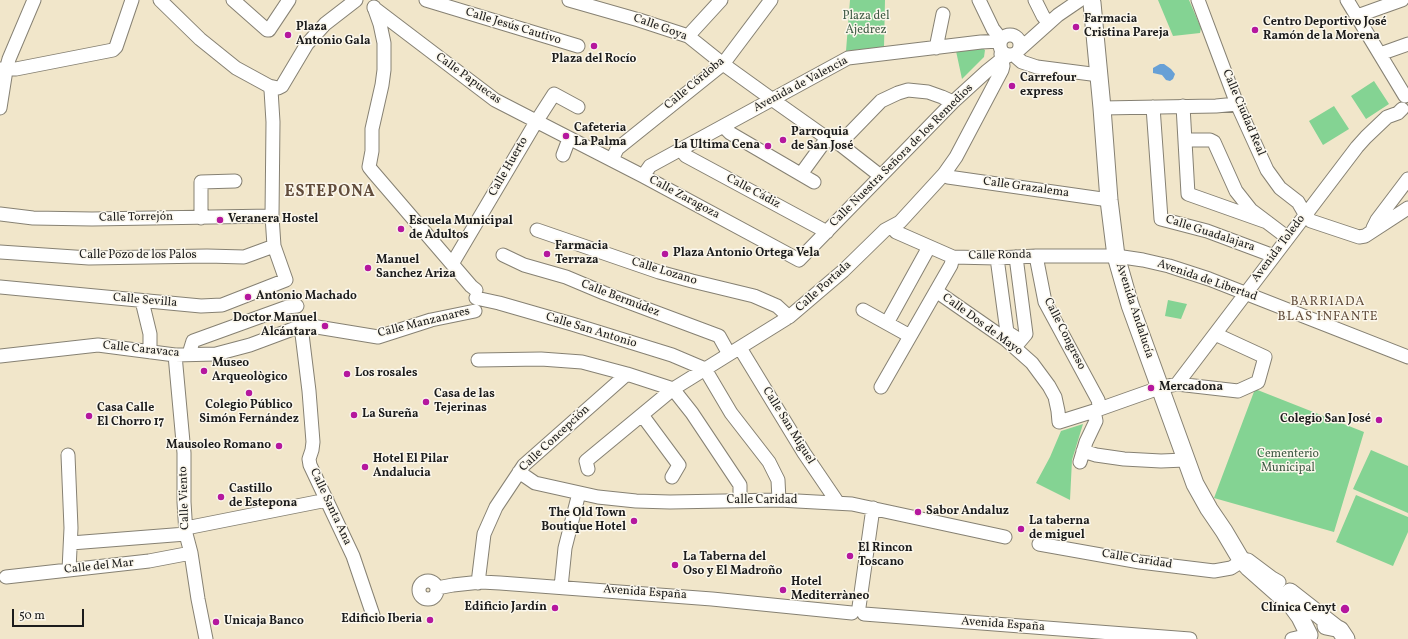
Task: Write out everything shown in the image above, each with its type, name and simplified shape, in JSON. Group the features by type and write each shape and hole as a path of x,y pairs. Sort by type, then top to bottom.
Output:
{"main road":[{"name":"Avenida Andalucía","path":"1088,1 1099,75 1109,200 1116,256 1128,299 1185,460 1208,509 1224,531 1242,565 1292,606 1300,617 1308,637"},
{"name":"Avenida Andalucía","path":"1224,531 1301,602 1342,633"},
{"path":"1308,637 1318,628 1330,626 1342,633 1362,639"}],"street":[{"path":"0,108 3,69 9,59 34,0"},
{"path":"3,69 16,69 109,52 116,47 132,0"},
{"path":"160,0 219,55 236,68 275,86"},
{"path":"233,0 267,30 270,30 286,1"},
{"path":"274,246 272,216 273,122 271,90 307,44 325,24 356,0"},
{"name":"Calle Jesús Cautivo","path":"426,0 578,46"},
{"name":"Calle Córdoba","path":"612,160 617,149 723,64 771,0"},
{"path":"980,0 993,29 1008,48 1022,62 1037,67 1099,75"},
{"path":"1036,0 1043,16 1053,18"},
{"name":"Calle Ciudad Real","path":"1198,0 1238,104 1267,170 1280,188 1298,202 1305,214"},
{"path":"1348,0 1380,54 1407,95 1401,102 1405,110"},
{"path":"1357,16 1402,0"},
{"name":"Calle Goya","path":"573,1 688,36 723,64 773,100 831,139 878,174 882,175"},
{"path":"688,36 718,1"},
{"path":"1008,48 1053,18 1088,1"},
{"path":"372,4 380,24 384,43 384,70 372,129 372,151 369,167 471,286 476,300"},
{"name":"Calle Papuecas","path":"372,4 495,100 569,139"},
{"path":"936,48 943,14"},
{"path":"981,42 987,46 992,53 987,71"},
{"name":"Avenida de Valencia","path":"643,176 650,166 726,126 848,58 981,42 1008,48"},
{"path":"1380,54 1408,44"},
{"name":"Calle Nuestra Señora de los Remedios","path":"799,260 953,102 987,71 1008,48"},
{"name":"Calle Portada","path":"588,469 586,461 673,389 789,318 842,271 884,230 900,222 944,174 956,157 1002,70 1008,48"},
{"path":"968,88 976,86 980,88 985,96 985,101"},
{"path":"801,174 825,141 848,135 881,101 908,90 928,92 953,102"},
{"name":"Calle Huerto","path":"452,264 554,94 578,106"},
{"path":"1102,108 1216,106 1238,104"},
{"path":"1183,106 1188,194 1267,222"},
{"name":"Calle Guadalajara","path":"1153,107 1161,219 1207,231 1274,256"},
{"name":"Avenida Toledo","path":"1177,384 1305,214 1366,137 1387,117 1405,110"},
{"path":"726,126 726,129 730,133 814,182"},
{"path":"563,155 569,139"},
{"name":"Calle Zaragoza","path":"569,139 643,176 799,260"},
{"path":"1184,140 1210,140 1214,142 1236,191 1251,210 1288,238"},
{"name":"Calle Cádiz","path":"681,150 686,156 827,232"},
{"name":"Calle Grazalema","path":"944,174 948,177 1109,200"},
{"path":"1373,230 1376,220 1408,179"},
{"path":"201,218 201,182 235,181"},
{"path":"1305,214 1311,221 1359,237 1366,236 1408,208"},
{"name":"Calle Torrejón","path":"0,214 48,218 201,218 272,216"},
{"name":"Calle Ronda","path":"892,226 896,232 953,257 997,258 1036,256 1116,256"},
{"name":"Calle Lozano","path":"537,230 658,272 754,296 777,306 789,318"},
{"name":"Calle Pozo de los Palos","path":"0,252 89,258 207,256 244,257 274,246"},
{"name":"Calle Sevilla","path":"0,288 201,306 222,306 286,280 274,246"},
{"path":"887,323 929,247"},
{"name":"Calle Bermúdez","path":"503,255 524,265 566,276 594,290 718,336 734,351"},
{"name":"Calle Congreso","path":"1036,256 1045,302 1098,400 1097,410"},
{"name":"Avenida de Libertad","path":"1116,256 1169,266 1209,278 1408,357"},
{"path":"880,387 951,265 953,257"},
{"path":"997,258 1007,332 1018,344 1026,334 1016,257"},
{"name":"Calle Dos de Mayo","path":"936,291 1018,344 1049,386 1055,397 1059,422 1097,410"},
{"name":"Calle Manzanares","path":"301,326 311,326 378,337 431,320 476,300"},
{"name":"Calle San Antonio","path":"476,300 499,303 572,324 672,355 705,369"},
{"path":"142,301 150,334 150,352"},
{"path":"222,306 227,328"},
{"path":"189,354 193,341 287,307 298,306"},
{"path":"863,310 910,336"},
{"name":"Calle Caravaca","path":"0,356 98,345 175,355 216,354 250,345 301,326"},
{"name":"Calle Santa Ana","path":"301,326 309,391 313,442 309,458 353,556 373,615"},
{"path":"1185,460 1161,461 1124,459 1096,455 1082,456 1086,442 1096,421 1097,410 1159,388 1177,384 1238,391 1258,382 1264,357 1215,334"},
{"name":"Calle San Miguel","path":"734,351 838,503"},
{"name":"Calle Viento","path":"175,355 184,453 184,502 186,531 206,639"},
{"path":"478,360 540,359 582,362 627,374 673,389 692,414 718,455 740,485 740,500"},
{"path":"705,369 731,413 769,462 778,480 779,500"},
{"name":"Calle Concepción","path":"478,583 484,534 496,507 524,465 627,374"},
{"path":"642,415 679,465 672,477"},
{"path":"68,455 71,543 69,570"},
{"name":"Calle Caridad","path":"520,472 535,483 579,493 636,502 779,500 838,503 873,508 1006,537"},
{"path":"561,587 566,548 579,493"},
{"path":"71,543 186,531 327,500"},
{"path":"858,611 873,508"},
{"name":"Calle Caridad","path":"1039,544 1140,562 1214,571 1242,565"},
{"name":"Calle del Mar","path":"6,578 149,561 191,553"},
{"path":"1242,565 1246,560 1251,561 1279,582"},
{"name":"Avenida España","path":"437,588 478,583 561,587 1190,639"},
{"path":"1292,639 1308,637"}],"green space":[{"name":"Plaza del Ajedrez","path":"850,0 885,0 884,47 846,51"},
{"path":"1158,0 1189,0 1201,28 1200,33 1173,36"},
{"path":"982,48 985,50 984,57 962,79 956,51"},
{"path":"1374,81 1389,104 1366,119 1351,96"},
{"path":"1334,106 1349,129 1323,145 1309,121"},
{"path":"1168,300 1187,304 1181,319 1165,316"},
{"name":"Cementerio Municipal","path":"1255,389 1364,432 1334,532 1214,498"},
{"path":"1083,424 1072,460 1070,500 1036,483 1050,457 1061,431"},
{"path":"1371,450 1408,466 1408,513 1353,489"},
{"path":"1356,495 1408,517 1408,532 1393,566 1336,542"}],"water":[{"path":"1160,64 1164,64 1171,69 1175,74 1173,79 1170,81 1166,80 1162,75 1153,73 1153,68"}],"place":[{"name":"Farmacia Cristina Pareja","path":"1076,27"},
{"name":"Centro Deportivo José Ramón de la Morena","path":"1255,30"},
{"name":"Plaza Antonio Gala","path":"288,35"},
{"name":"Plaza del Rocío","path":"594,46"},
{"name":"Carrefour express","path":"1012,86"},
{"name":"Cafeteria La Palma","path":"566,136"},
{"name":"Parroquia de San José","path":"783,140"},
{"name":"La Ultima Cena","path":"768,146"},
{"name":"Veranera Hostel","path":"220,220"},
{"name":"Escuela Municipal de Adultos","path":"401,229"},
{"name":"Farmacia Terraza","path":"547,254"},
{"name":"Plaza Antonio Ortega Vela","path":"665,254"},
{"name":"Manuel Sanchez Ariza","path":"368,268"},
{"name":"Antonio Machado","path":"248,297"},
{"name":"Doctor Manuel Alcántara","path":"325,326"},
{"name":"Museo Arqueològico","path":"204,371"},
{"name":"Los rosales","path":"347,374"},
{"name":"Mercadona","path":"1151,388"},
{"name":"Colegio Público Simón Fernández","path":"249,393"},
{"name":"Casa de las Tejerinas","path":"426,402"},
{"name":"La Sureña","path":"354,415"},
{"name":"Casa Calle El Chorro 17","path":"89,416"},
{"name":"Colegio San José","path":"1379,420"},
{"name":"Mausoleo Romano","path":"279,446"},
{"name":"Hotel El Pilar Andalucia","path":"365,467"},
{"name":"Castillo de Estepona","path":"221,497"},
{"name":"Sabor Andaluz","path":"918,512"},
{"name":"The Old Town Boutique Hotel","path":"634,521"},
{"name":"La taberna de miguel","path":"1021,529"},
{"name":"El Rincon Toscano","path":"850,556"},
{"name":"La Taberna del Oso y El Madroño","path":"675,565"},
{"name":"Hotel Mediterràneo","path":"783,590"},
{"name":"Edificio Jardín","path":"555,608"},
{"name":"Clínica Cenyt","path":"1345,609"},
{"name":"Edificio Iberia","path":"430,620"},
{"name":"Unicaja Banco","path":"216,622"}],"district":[{"name":"ESTEPONA","path":"330,193"},
{"name":"BARRIADA BLAS INFANTE","path":"1328,310"}]}
